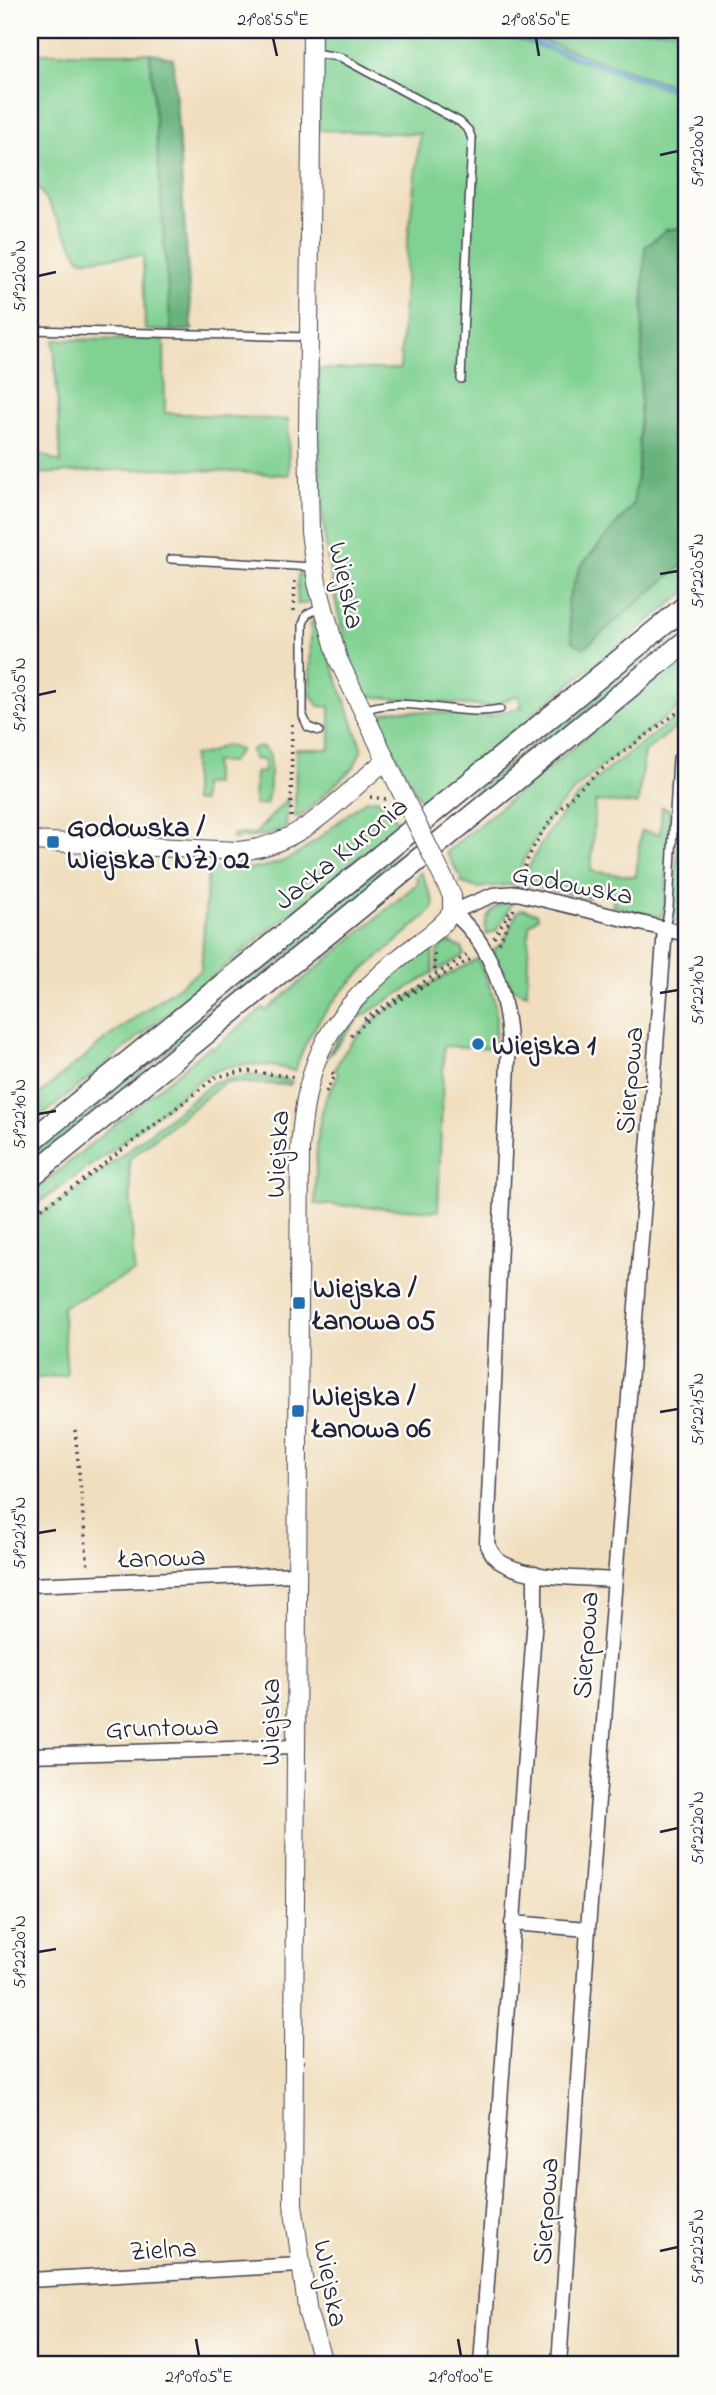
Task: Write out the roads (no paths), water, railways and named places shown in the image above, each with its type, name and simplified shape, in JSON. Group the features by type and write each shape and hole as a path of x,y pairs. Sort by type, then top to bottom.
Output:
{"main road":[{"name":"Jacka Kuronia","path":"30,1142 686,606"},
{"name":"Jacka Kuronia","path":"30,1177 686,641"}],"street":[{"name":"Wiejska","path":"312,30 308,503 315,567 338,659 361,712 450,890 452,912 354,998 326,1036 300,1148 293,2204 299,2264 308,2314 324,2365"},
{"path":"30,841 238,851 263,849 299,834 385,761"},
{"name":"Godowska","path":"452,912 493,895 518,903 686,934"},
{"path":"452,912 467,925 505,1000 509,1039 487,1543 493,1556 503,1564 535,1573 614,1580"},
{"name":"Sierpowa","path":"559,2365 588,1929 665,929"},
{"path":"481,2365 535,1617 535,1573"},
{"name":"Łanowa","path":"30,1585 296,1574"},
{"name":"Gruntowa","path":"30,1755 295,1747"},
{"path":"512,1923 588,1929"},
{"name":"Zielna","path":"30,2280 299,2264"}],"lane":[{"path":"312,53 340,57 460,122 469,131 472,140 461,379"},
{"path":"30,330 309,337"},
{"path":"171,559 315,567"},
{"path":"319,731 308,727 303,716 303,624 307,614 323,606"},
{"path":"361,712 387,704 475,711 500,709"},
{"path":"665,929 669,907 677,758 686,752"}],"waterway":[{"path":"496,30 686,93"}],"place":[{"name":"Godowska / Wiejska (NŻ) 02","path":"53,842"},
{"name":"Wiejska 1","path":"478,1044"},
{"name":"Wiejska / Łanowa 05","path":"299,1303"},
{"name":"Wiejska / Łanowa 06","path":"298,1411"}]}
